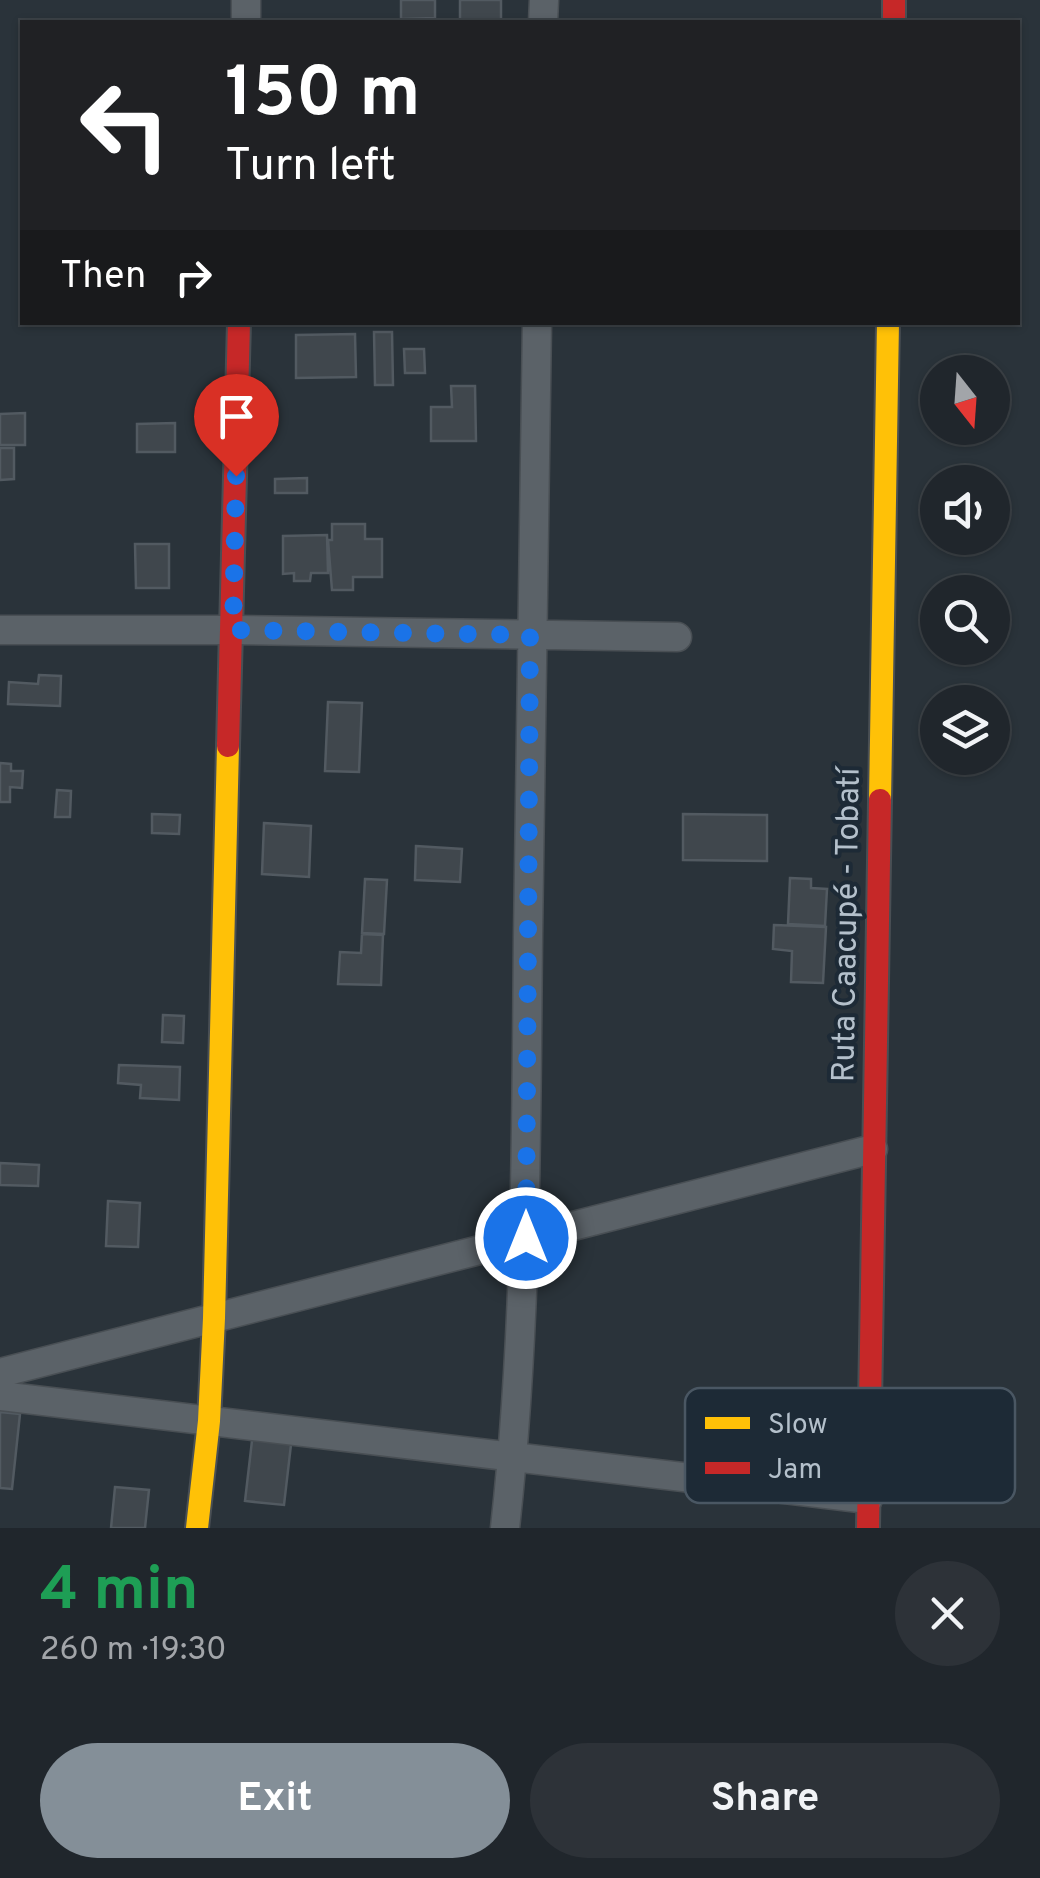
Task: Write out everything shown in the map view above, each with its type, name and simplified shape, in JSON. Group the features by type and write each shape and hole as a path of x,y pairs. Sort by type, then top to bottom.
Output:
{"main road":[{"path":"197,1528 209,1420 214,1318 240,325"},
{"name":"Ruta Caacupé - Tobatí","path":"870,1388 888,325"}],"street":[{"path":"505,1528 526,1238 530,635 537,325"},
{"path":"0,630 678,637"},
{"path":"0,1373 873,1150"},
{"path":"0,1396 685,1477"}],"building":[{"path":"401,0 435,0 435,18 401,19"},
{"path":"460,0 501,0 501,20 460,20"},
{"path":"374,332 392,332 393,385 375,385"},
{"path":"355,334 356,377 296,378 296,335"},
{"path":"404,349 424,349 425,373 405,373"},
{"path":"451,386 475,386 476,441 431,441 431,407 452,407"},
{"path":"25,413 25,445 0,445 0,414"},
{"path":"175,423 175,452 137,452 137,424"},
{"path":"0,448 14,448 14,479 0,480"},
{"path":"307,478 307,493 275,493 275,479"},
{"path":"332,524 365,524 365,539 382,539 382,577 353,577 353,590 332,590 328,540 332,540"},
{"path":"327,535 328,573 311,573 310,581 294,581 294,573 283,574 283,536"},
{"path":"135,544 169,544 169,588 136,588"},
{"path":"39,675 61,676 60,706 8,704 9,682 38,684"},
{"path":"328,702 362,703 359,772 325,771"},
{"path":"0,763 11,764 11,771 23,771 22,788 10,787 10,802 0,802"},
{"path":"57,790 71,791 70,817 55,817"},
{"path":"152,814 180,815 179,834 152,833"},
{"path":"683,814 767,815 767,861 683,860"},
{"path":"264,823 311,826 309,877 262,874"},
{"path":"416,846 462,849 460,882 415,880"},
{"path":"790,878 811,879 811,888 827,889 825,926 788,924"},
{"path":"365,879 387,880 384,934 362,933"},
{"path":"774,925 826,927 823,983 791,982 792,951 773,949"},
{"path":"362,934 383,935 381,985 338,984 340,952 361,953"},
{"path":"163,1015 184,1016 183,1043 162,1042"},
{"path":"119,1065 180,1067 179,1100 140,1098 141,1085 118,1083"},
{"path":"0,1163 39,1165 38,1186 0,1185"},
{"path":"108,1201 140,1203 138,1247 106,1246"},
{"path":"0,1412 20,1414 12,1489 0,1488"},
{"path":"253,1432 292,1436 284,1505 245,1501"},
{"path":"115,1487 149,1490 145,1528 111,1528"}],"traffic: slow":[{"path":"880,800 888,325"},
{"path":"197,1528 209,1421 214,1318 228,746"}],"traffic: jam":[{"path":"894,0 894,20"},
{"path":"228,746 239,325"},
{"path":"870,1388 880,800"},
{"path":"868,1503 868,1528"}],"route":[{"path":"236,476 233,630 530,635 526,1238"}]}
